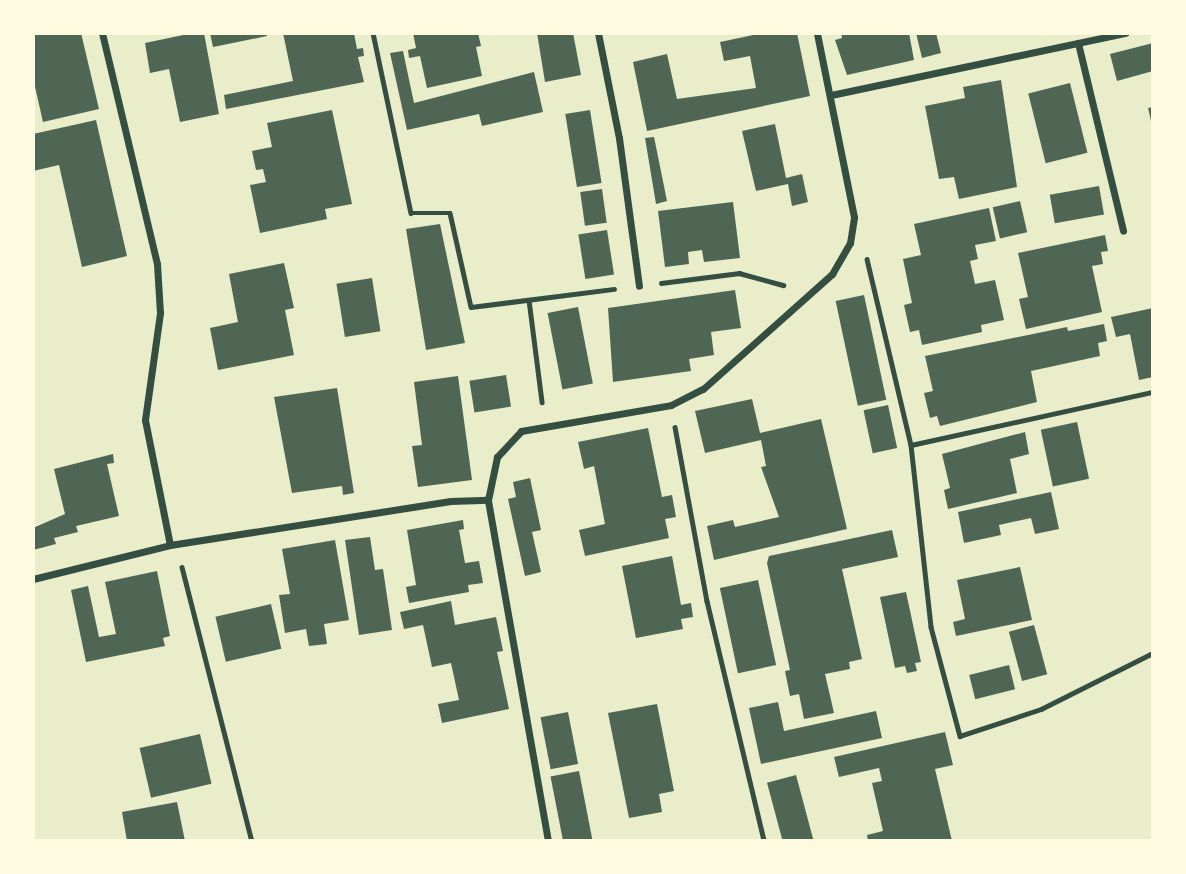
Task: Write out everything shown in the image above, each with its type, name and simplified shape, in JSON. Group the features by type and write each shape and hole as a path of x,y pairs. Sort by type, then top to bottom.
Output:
{"street":[{"path":"102,33 157,264 160,313 145,420 170,545"},
{"path":"598,33 619,138 639,286"},
{"path":"548,841 488,500 497,457 521,431 671,405 703,389 832,274 850,243 854,217 817,33"},
{"path":"831,95 1126,33"},
{"path":"1078,43 1123,231"},
{"path":"33,579 170,545 451,501 488,500"}],"path":[{"path":"373,33 411,213 450,214 471,307 739,273 811,293"},
{"path":"852,230 870,266 911,445 931,626 960,736 1041,709 1153,653"},
{"path":"529,300 547,425"},
{"path":"911,445 1153,392"},
{"path":"671,405 708,601 764,841"},
{"path":"170,545 180,559 252,841"}],"building":[{"path":"33,33 81,33 99,109 43,122 33,78"},
{"path":"204,33 219,114 180,122 169,69 150,73 145,43"},
{"path":"210,33 266,33 267,36 213,47"},
{"path":"283,33 354,33 357,49 363,48 364,56 358,57 364,82 226,109 224,95 293,81"},
{"path":"413,33 478,33 481,46 476,47 482,76 427,88 420,56 409,58 408,50 416,48"},
{"path":"537,33 573,33 581,75 545,82"},
{"path":"763,33 797,33 810,96 647,131 633,62 667,54 677,99 756,88 750,56 724,61 720,42"},
{"path":"841,33 909,33 914,60 847,75 835,40 842,38"},
{"path":"916,33 936,33 941,53 922,58"},
{"path":"1153,43 1153,71 1117,81 1110,54"},
{"path":"403,51 414,103 534,72 543,112 482,126 479,114 407,130 390,53"},
{"path":"1001,80 1017,187 959,199 954,177 939,179 925,106 965,98 963,87"},
{"path":"1070,83 1087,153 1046,163 1028,93"},
{"path":"1153,107 1153,125 1152,125 1148,108"},
{"path":"332,110 352,204 325,209 327,219 260,233 250,185 266,182 263,169 256,170 252,151 272,147 267,123"},
{"path":"590,110 602,183 577,187 565,114"},
{"path":"96,120 127,256 82,267 59,165 33,171 33,134"},
{"path":"775,124 786,178 802,174 808,202 792,206 788,184 756,191 742,131"},
{"path":"654,137 667,201 656,204 645,138"},
{"path":"1099,186 1104,215 1055,223 1050,195"},
{"path":"602,189 607,223 585,226 580,192"},
{"path":"1020,201 1027,232 1000,238 993,207"},
{"path":"733,202 740,258 704,262 702,250 688,252 689,264 665,267 658,211"},
{"path":"989,208 996,241 975,245 978,259 970,261 975,284 995,280 1004,320 981,325 982,332 922,345 919,330 910,332 904,305 912,303 903,259 921,255 914,224"},
{"path":"440,224 465,343 426,350 406,229"},
{"path":"607,230 614,274 585,279 578,235"},
{"path":"1105,235 1108,251 1101,252 1103,264 1092,266 1102,312 1026,329 1019,299 1028,297 1018,253"},
{"path":"284,263 294,308 285,310 294,355 218,370 210,328 238,322 229,274"},
{"path":"372,278 380,331 345,337 336,284"},
{"path":"735,290 741,328 711,332 714,355 689,359 691,371 613,382 608,308"},
{"path":"864,295 886,400 858,406 836,301"},
{"path":"578,307 593,384 562,389 548,313"},
{"path":"1153,308 1153,377 1139,380 1130,334 1116,337 1111,317"},
{"path":"1104,324 1107,341 1098,343 1100,356 1031,371 1037,402 940,426 937,416 930,418 924,393 933,391 925,356 1067,327 1068,331"},
{"path":"506,375 511,407 474,412 469,381"},
{"path":"458,376 472,480 418,487 412,446 422,445 414,382"},
{"path":"337,388 354,493 343,495 342,486 292,493 274,397"},
{"path":"752,399 760,433 821,419 847,529 714,560 707,526 733,520 735,527 779,517 761,467 766,466 761,440 705,453 695,411"},
{"path":"888,405 897,448 873,453 864,410"},
{"path":"1077,422 1089,479 1053,486 1041,430"},
{"path":"648,428 662,497 672,495 676,517 665,519 669,538 585,556 579,530 605,524 594,466 584,469 578,442"},
{"path":"1025,432 1029,454 1010,459 1017,493 948,509 944,490 950,488 942,454"},
{"path":"113,454 114,463 107,464 119,516 76,526 78,532 54,538 56,544 33,550 33,528 65,514 54,469"},
{"path":"530,478 541,530 532,532 541,572 525,576 508,499 516,497 513,482"},
{"path":"1051,492 1059,529 1035,534 1031,518 999,525 1001,535 964,543 958,512"},
{"path":"463,520 464,529 459,530 465,563 479,561 483,583 468,585 469,592 409,603 406,587 416,585 407,530"},
{"path":"892,530 898,557 842,569 862,659 849,662 850,669 825,674 834,713 804,719 799,694 790,696 785,671 790,670 767,563 769,556"},
{"path":"370,537 375,570 383,569 392,630 359,635 345,540"},
{"path":"335,540 349,620 324,624 327,644 309,646 306,629 285,633 279,595 290,594 282,549"},
{"path":"672,556 681,605 691,603 693,617 681,619 683,629 636,638 622,566"},
{"path":"1020,567 1032,620 956,636 953,622 965,619 957,580"},
{"path":"157,571 170,636 163,638 165,646 86,662 71,590 88,586 99,637 116,634 105,582"},
{"path":"758,580 776,665 738,673 720,588"},
{"path":"906,592 921,662 915,663 917,671 907,673 905,666 895,668 880,597"},
{"path":"451,601 455,625 496,617 503,651 497,652 509,709 442,723 438,704 459,700 451,663 432,667 423,625 404,629 400,612"},
{"path":"271,604 281,649 226,662 215,617"},
{"path":"1034,625 1047,674 1022,681 1009,632"},
{"path":"1009,665 1015,689 975,699 969,675"},
{"path":"778,702 784,731 876,711 882,738 761,764 749,708"},
{"path":"657,704 674,791 659,794 662,812 629,818 608,713"},
{"path":"568,712 578,764 551,769 541,717"},
{"path":"945,732 953,765 935,769 952,841 868,841 867,835 883,831 872,783 882,781 879,768 839,777 834,757"},
{"path":"200,734 211,784 151,798 140,748"},
{"path":"579,771 593,841 563,841 551,777"},
{"path":"796,775 814,841 783,841 767,783"},
{"path":"177,802 185,841 127,841 122,812"}]}
